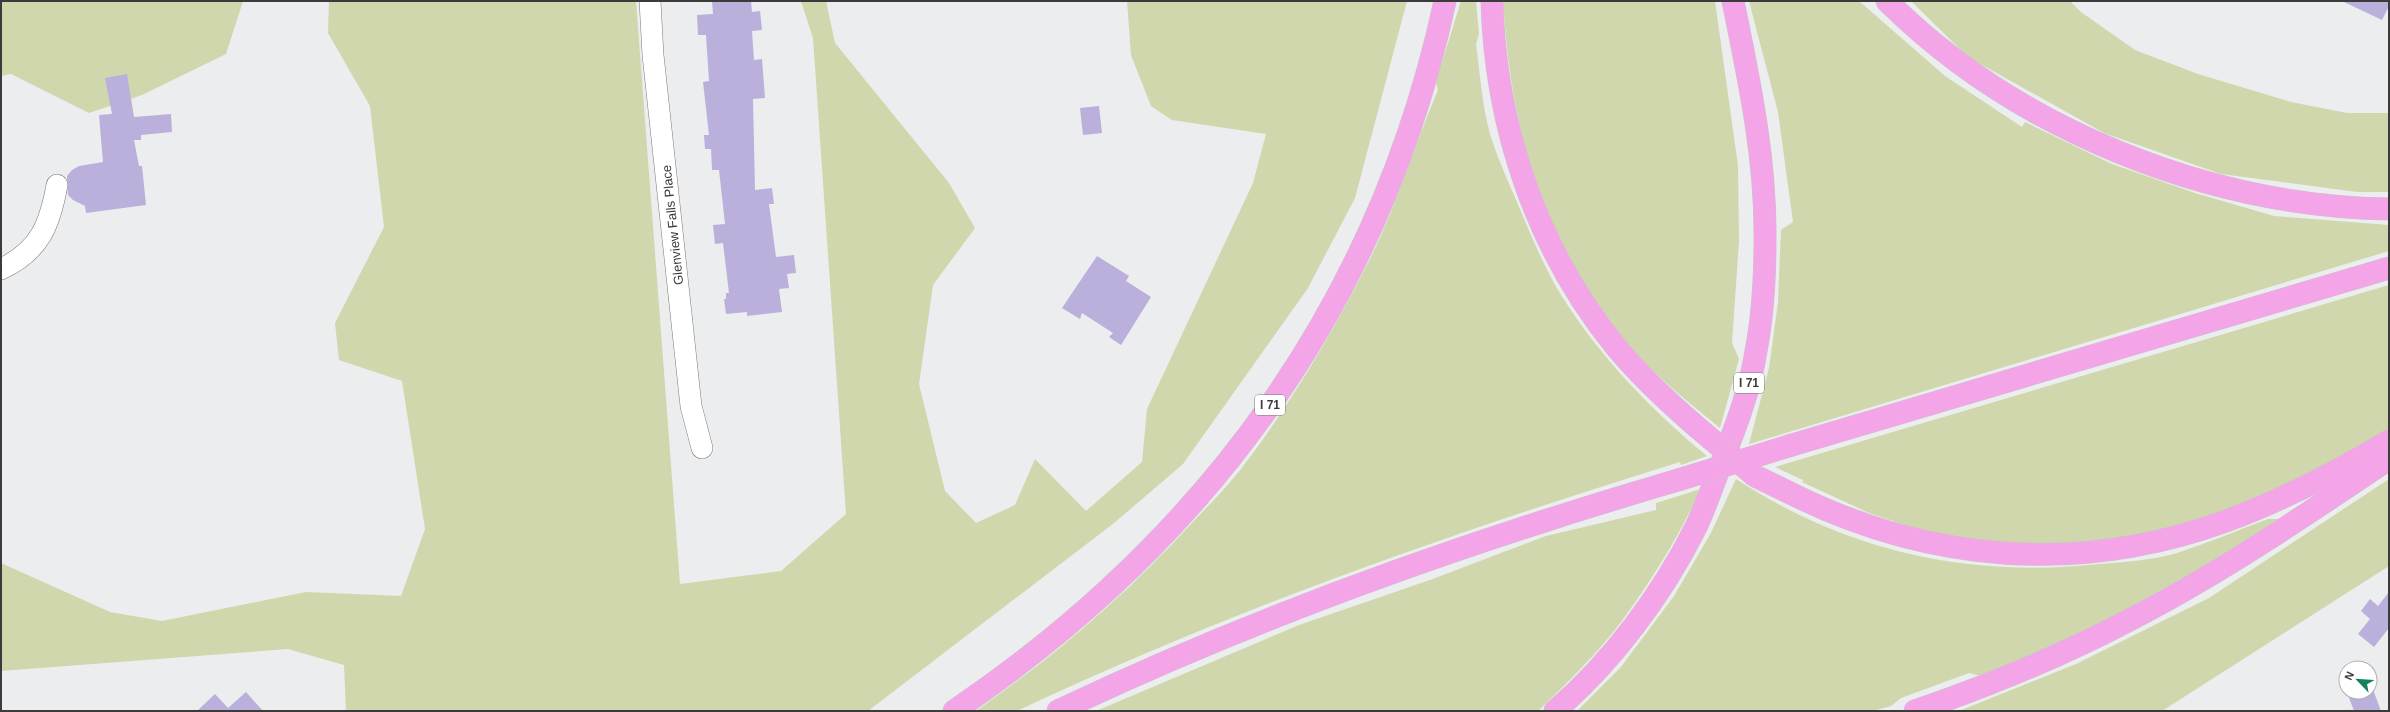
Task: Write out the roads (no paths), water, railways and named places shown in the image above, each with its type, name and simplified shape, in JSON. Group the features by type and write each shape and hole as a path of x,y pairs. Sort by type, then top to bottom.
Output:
{"highway":[{"name":"I 71","path":"954,711 1051,641 1104,595 1162,538 1238,450 1284,384 1336,298 1370,230 1400,158 1425,81 1445,1"},
{"path":"1492,1 1499,81 1508,128 1531,200 1552,247 1581,299 1616,347 1653,388 1698,428 1755,476 1815,506 1898,536 1953,549 1988,553 2061,554 2128,546 2170,538 2226,522 2281,499 2336,472 2389,441"},
{"name":"I 71","path":"1555,711 1605,661 1643,612 1678,559 1696,526 1742,412 1756,351 1766,240 1759,135 1733,1"},
{"path":"1887,1 1907,21 1962,66 2000,92 2042,117 2080,134 2172,172 2241,192 2323,206 2389,209"},
{"path":"1058,711 1241,631 1360,584 1503,534 1678,480 2389,268"},
{"path":"1914,711 1969,692 2052,658 2137,617 2192,586 2280,531 2389,459"}],"street":[{"name":"Glenview Falls Place","path":"650,1 654,63 691,406 702,448"},
{"path":"1,269 20,258 43,233 52,215 57,185"}]}
